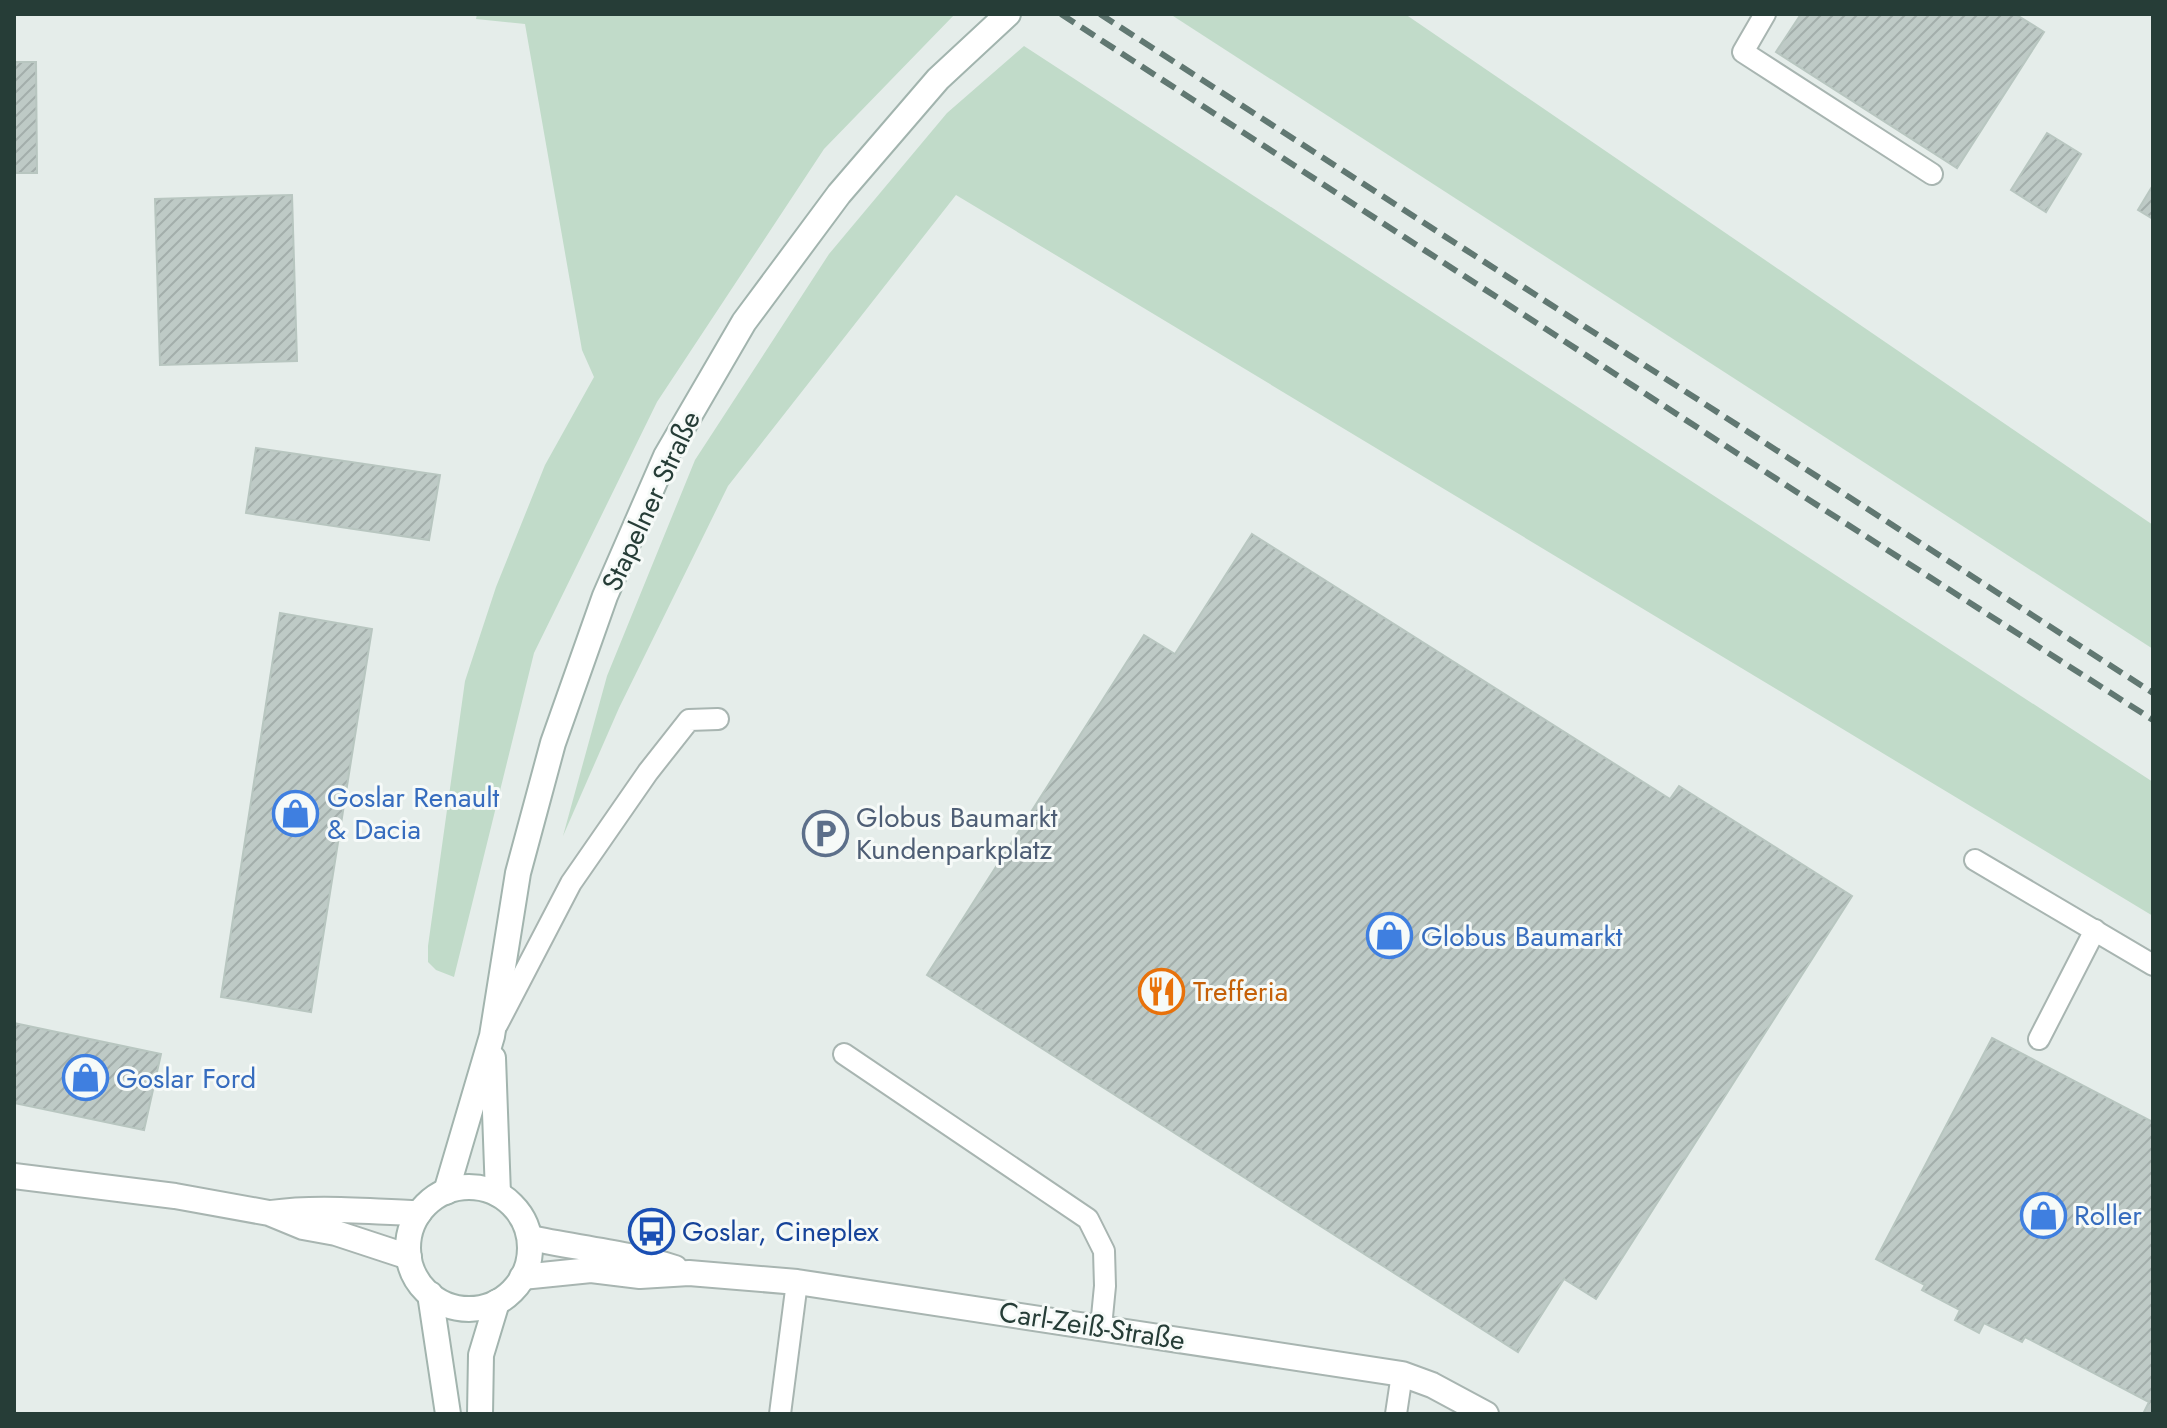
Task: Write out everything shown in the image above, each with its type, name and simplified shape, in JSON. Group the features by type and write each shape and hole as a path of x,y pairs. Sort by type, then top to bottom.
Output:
{"street":[{"name":"Stapelner Straße","path":"446,1192 492,1036 518,873 553,743 605,596 666,456 744,322 839,194 938,79 1008,14"},
{"name":"Stapelner Straße","path":"492,1036 498,1194"},
{"path":"14,1176 175,1196 269,1213 303,1227 336,1233 409,1257"},
{"path":"463,1187 481,1188 498,1194 524,1220 530,1238 528,1265 512,1291 497,1302 480,1308 445,1304 430,1294 412,1271 409,1241 419,1213 431,1200 463,1187"},
{"path":"269,1213 307,1208 419,1213"},
{"name":"Carl-Zeiß-Straße","path":"530,1238 637,1256 689,1273"},
{"name":"Carl-Zeiß-Straße","path":"522,1277 591,1270 640,1276 689,1273 797,1282 1402,1374 1432,1385 1486,1414"},
{"path":"430,1294 448,1414"},
{"path":"480,1414 481,1355 497,1302"}],"lane":[{"path":"1765,14 1743,52 1932,174"},
{"path":"492,1036 571,883 648,772 689,720 718,719"},
{"path":"1975,860 2153,965"},
{"path":"2039,1039 2095,930"},
{"path":"844,1054 1088,1219 1104,1251 1101,1327"},
{"path":"780,1414 797,1282"},
{"path":"1396,1414 1402,1374"}],"green space":[{"path":"477,14 955,14 824,149 657,402 534,653 454,977 436,970 428,962 428,946 465,681 496,587 545,465 594,377 582,350 525,24 476,19"},
{"path":"1170,14 1405,14 2153,525 2153,649"},
{"path":"1024,46 2153,782 2153,916 956,195 728,486 619,708 563,836 607,676 695,460 829,254 947,113"}],"building":[{"path":"1801,14 2015,14 2044,32 1957,168 1776,52"},
{"path":"14,62 36,62 37,173 14,173"},
{"path":"2047,133 2081,154 2046,212 2011,190"},
{"path":"2153,185 2153,219 2138,210"},
{"path":"292,195 297,361 160,365 155,199"},
{"path":"256,448 440,475 429,540 246,513"},
{"name":"Globus Baumarkt","path":"1252,534 1670,799 1679,786 1852,896 1596,1299 1564,1279 1518,1352 927,975 1144,635 1175,654"},
{"name":"Goslar Renault & Dacia","path":"280,613 372,629 311,1012 221,997"},
{"name":"Goslar Ford","path":"14,1023 161,1054 144,1130 14,1103"},
{"path":"1992,1038 2153,1122 2153,1414 2143,1414 2149,1402 2025,1337 2022,1342 1984,1323 1979,1333 1955,1320 1960,1310 1922,1290 1925,1285 1876,1259"}],"railway":[{"path":"1061,14 2153,720"},
{"path":"1100,14 2153,693"}],"place":[{"name":"Goslar Renault & Dacia","path":"296,813"},
{"name":"Globus Baumarkt Kundenparkplatz","path":"825,833"},
{"name":"Globus Baumarkt","path":"1390,936"},
{"name":"Trefferia","path":"1162,991"},
{"name":"Goslar Ford","path":"85,1078"},
{"name":"Roller","path":"2043,1215"},
{"name":"Goslar, Cineplex","path":"651,1231"}]}
